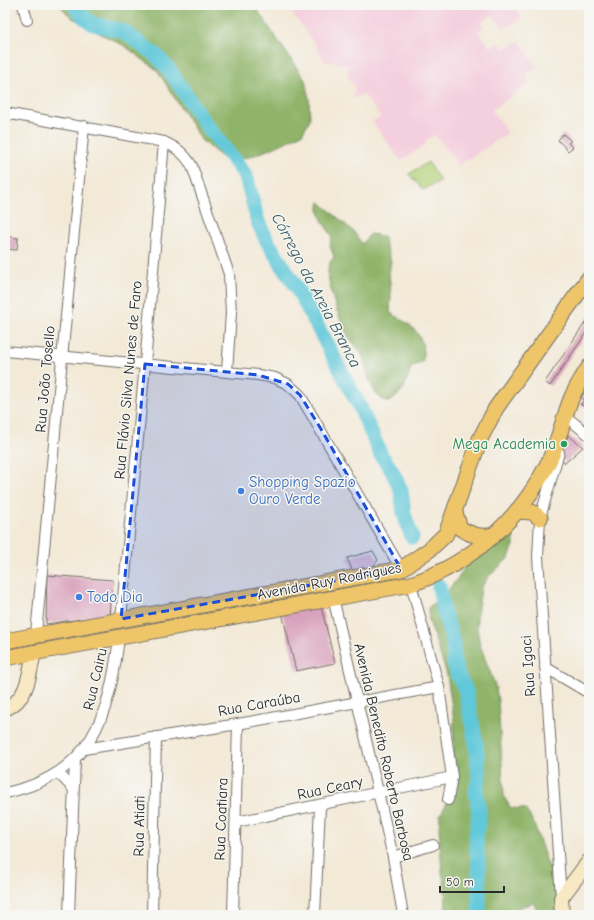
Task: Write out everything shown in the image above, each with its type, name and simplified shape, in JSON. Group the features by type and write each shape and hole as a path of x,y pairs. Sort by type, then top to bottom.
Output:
{"main road":[{"name":"Avenida Ruy Rodrigues","path":"5,641 36,634 401,569 429,550 446,534 455,513 480,439 496,408 589,278"},
{"name":"Avenida Ruy Rodrigues","path":"5,658 411,584 436,574 466,557 494,535 517,511 546,468 567,417 575,390 589,367"},
{"path":"517,511 532,512 540,518"},
{"path":"455,513 460,528 470,534 478,537 494,535"},
{"path":"401,569 404,578 411,584"},
{"path":"119,638 121,619"}],"street":[{"path":"24,5 27,20"},
{"path":"5,113 84,126 164,142 181,151 192,166 226,260 231,292 227,371"},
{"name":"Rua João Tosello","path":"36,634 84,126"},
{"name":"Rua Flávio Silva Nunes de Faro","path":"121,619 164,142"},
{"path":"5,351 227,371 275,378 288,384 300,396 401,569"},
{"path":"567,417 589,435"},
{"name":"Rua Igaci","path":"562,915 538,557 540,518 567,417"},
{"path":"411,584 439,687 452,777 448,800"},
{"name":"Avenida Benedito Roberto Barbosa","path":"333,597 379,793 393,857 403,915"},
{"name":"Rua Cairu","path":"5,793 38,783 58,773 75,759 84,749 97,729 106,707 115,669 119,638"},
{"path":"5,709 20,699 27,689 34,652"},
{"path":"545,667 589,693"},
{"name":"Rua Caraúba","path":"84,749 238,724 439,687"},
{"name":"Rua Coatiara","path":"233,915 238,724"},
{"name":"Rua Atiati","path":"152,915 156,737"},
{"path":"69,915 75,759"},
{"path":"58,773 73,788"},
{"name":"Rua Ceary","path":"236,822 320,806 452,777"},
{"path":"316,915 320,806"},
{"path":"393,857 433,844"},
{"path":"561,898 589,861"}],"highlighted area":[{"path":"145,364 258,375 288,384 300,395 321,429 401,569 121,619"}],"shaded area":[{"path":"286,5 514,5 522,18 504,29 492,15 481,22 484,28 478,32 491,48 499,43 505,49 519,41 537,67 526,76 530,83 492,110 508,133 459,165 435,135 425,141 426,144 401,161 372,121 381,117 363,94 353,99 355,87 347,77 348,65 324,61 315,44"}],"green space":[{"path":"59,5 254,5 305,80 309,98 310,119 302,134 273,148 249,157 226,160 202,141 157,70 125,46 71,17"},
{"path":"428,162 440,181 423,190 409,174"},
{"path":"320,202 353,231 362,244 370,234 383,236 391,261 389,273 391,294 390,313 404,321 416,331 422,344 423,361 411,368 404,388 394,399 388,402 381,399 376,394 370,382 362,355 348,336 334,302 328,275 328,266 334,257 330,246 332,236 320,216"},
{"path":"513,532 514,545 509,558 488,577 481,588 477,616 477,629 480,645 496,688 504,797 511,808 525,809 533,821 547,863 556,877 564,904 554,912 540,914 533,903 520,907 515,915 446,915 445,887 442,872 439,828 440,815 447,803 453,776 454,720 447,675 429,621 428,608 448,590 459,577 467,562 499,534"}],"building":[{"path":"563,134 571,141 568,143 573,147 568,151 558,140"},
{"path":"5,236 18,238 17,250 5,249"},
{"path":"589,317 589,329 550,386 545,382"},
{"path":"589,387 589,404 586,407 580,404 584,401 581,397"},
{"path":"568,435 583,447 565,463 560,457"},
{"path":"373,551 378,560 372,568 353,572 347,558"},
{"name":"Todo Dia","path":"47,575 113,580 110,615 46,624"},
{"path":"321,606 335,663 296,671 282,613"},
{"path":"74,634 75,639 5,652 5,647"}],"waterway":[{"name":"Córrego da Areia Branca","path":"74,5 84,17 93,24 123,31 157,56 170,71 204,122 246,176 258,222 267,241 297,288 360,407 381,455 392,471 401,490 404,514 412,537"},
{"name":"Córrego da Areia Branca","path":"439,586 443,610 453,641 454,662 458,676 465,688 476,743 479,776 476,791 479,813 476,836 479,873 479,915"}],"place":[{"name":"Mega Academia","path":"564,444"},
{"name":"Shopping Spazio Ouro Verde","path":"241,491"},
{"name":"Todo Dia","path":"79,597"}]}
